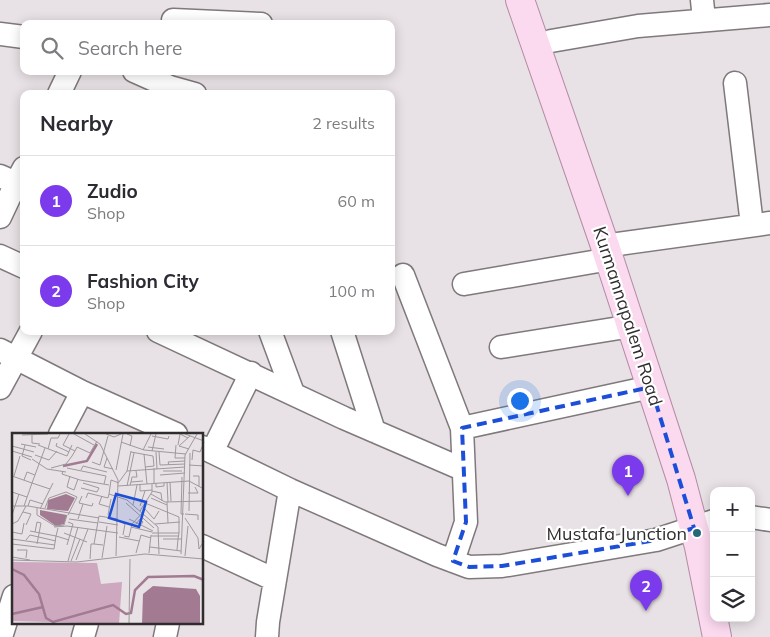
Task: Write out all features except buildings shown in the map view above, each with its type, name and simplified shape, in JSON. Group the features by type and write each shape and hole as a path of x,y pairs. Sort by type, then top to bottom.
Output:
{"main road":[{"name":"Kurmannapalem Road","path":"520,0 614,251 632,326 651,387 705,524 716,637"},
{"path":"537,0 614,251 703,496 705,524 710,538"},
{"path":"728,622 731,637"}],"street":[{"path":"551,41 638,26 703,10 770,15"},
{"path":"172,14 225,20"},
{"path":"0,34 20,36"},
{"path":"61,90 68,75"},
{"path":"142,75 155,82 181,90"},
{"path":"464,284 614,251 761,224 736,82"},
{"path":"0,217 13,176"},
{"path":"0,256 20,265"},
{"path":"404,275 462,428 462,468 466,522 453,562"},
{"path":"501,347 632,326"},
{"path":"0,388 9,353 27,335"},
{"path":"167,335 374,431 462,468"},
{"path":"271,335 293,393"},
{"path":"343,335 374,431"},
{"path":"9,353 82,392 174,433"},
{"path":"251,373 207,450 290,490 453,562 469,567 502,566 656,540 705,524"},
{"path":"462,428 651,387"},
{"path":"61,433 82,392"},
{"path":"267,637 290,490"},
{"path":"755,518 770,520"},
{"path":"204,547 275,580"},
{"path":"1,637 8,604"},
{"path":"84,637 87,624"},
{"path":"165,637 168,624"}],"highlighted area":[{"path":"651,387 694,528 656,540 502,566 469,567 453,561 466,522 462,428"}],"place":[{"name":"Zudio","path":"628,496"},
{"name":"Mustafa Junction","path":"697,533"},
{"name":"Fashion City","path":"646,611"}]}
